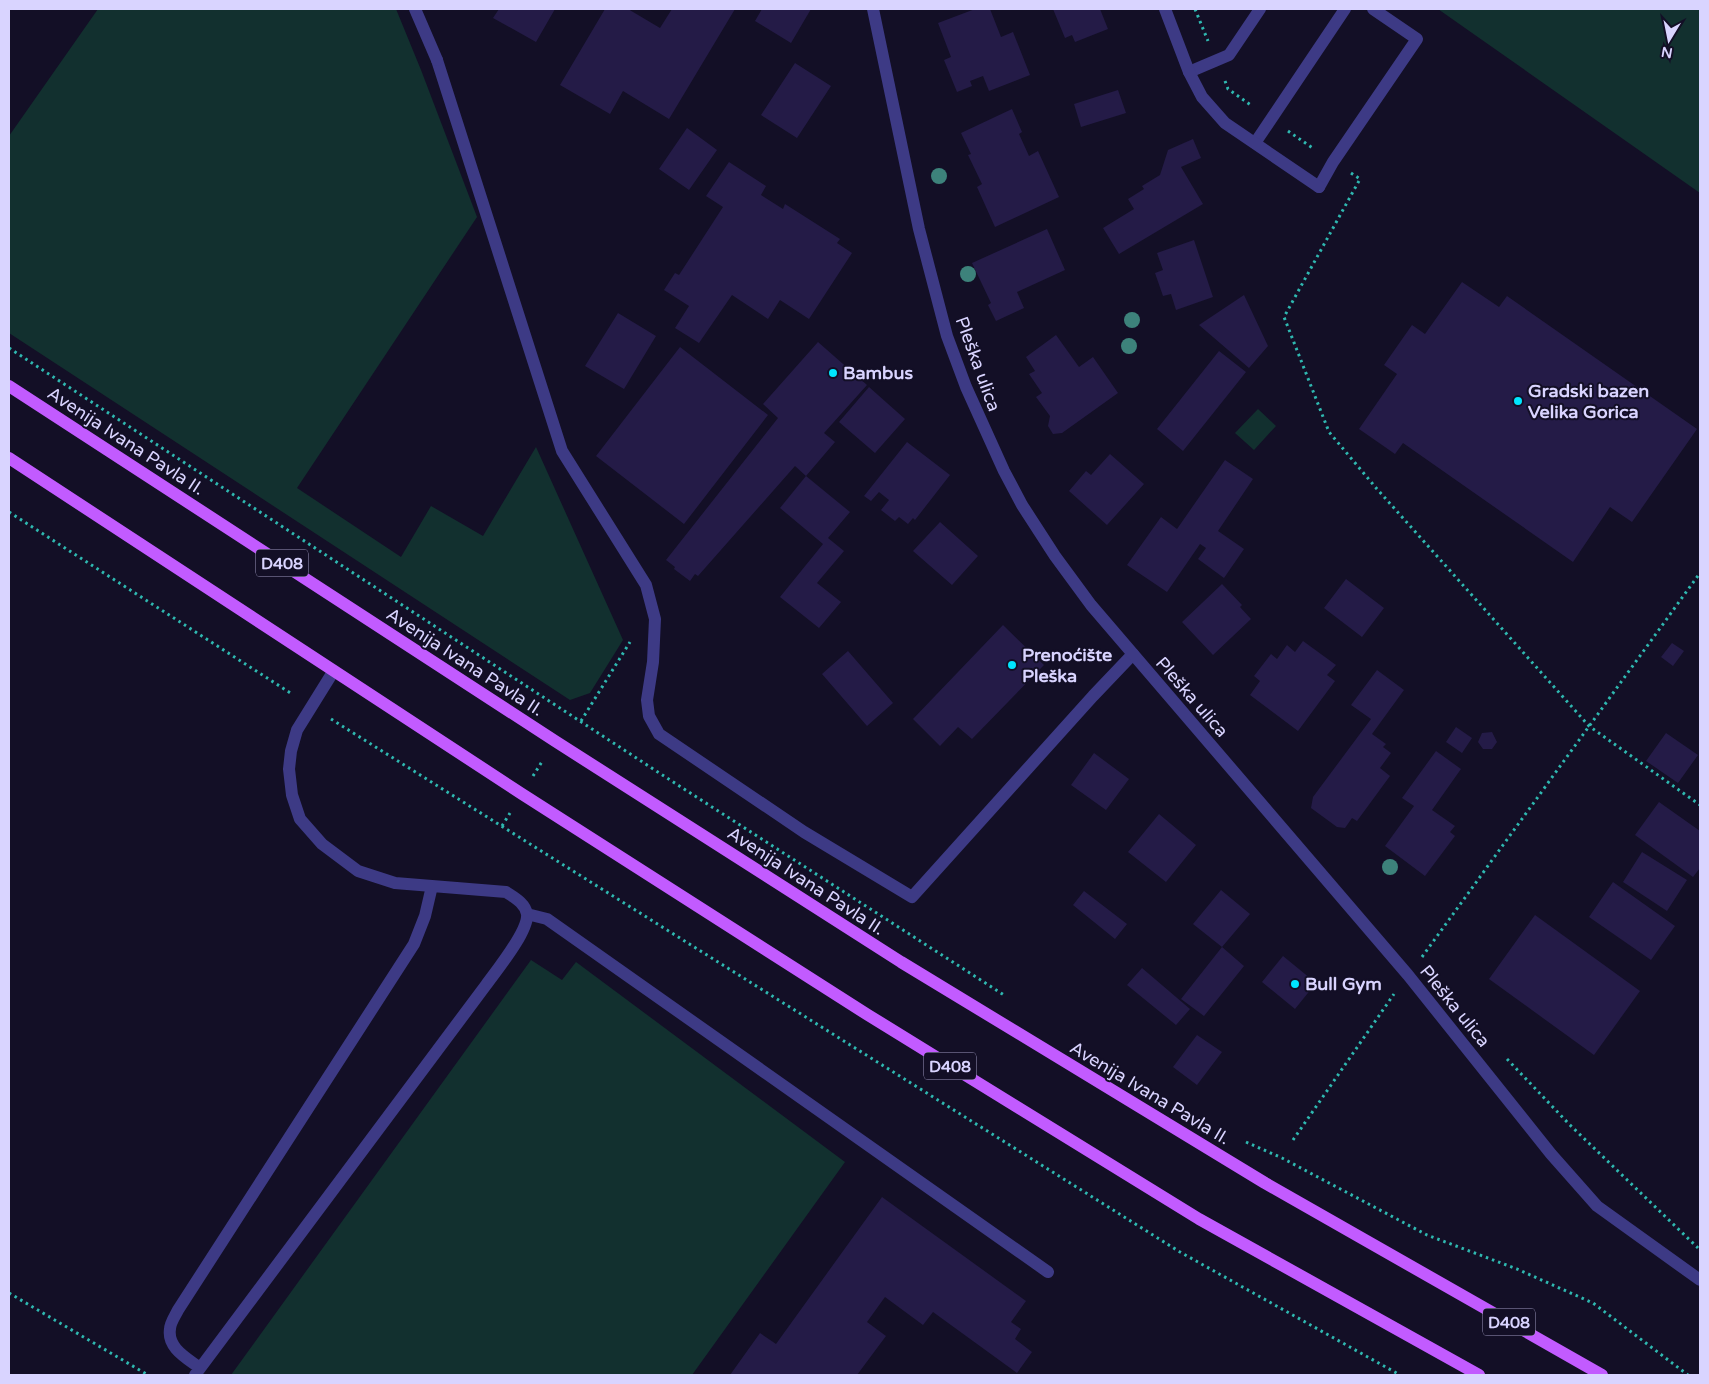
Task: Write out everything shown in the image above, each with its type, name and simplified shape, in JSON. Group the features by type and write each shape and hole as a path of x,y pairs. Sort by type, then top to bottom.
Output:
{"main road":[{"name":"Avenija Ivana Pavla II.","path":"9,386 900,962 1266,1183 1602,1375"},
{"name":"D408","path":"9,458 333,672 868,1015 1199,1219 1479,1375"}],"street":[{"path":"415,9 436,60 562,451 646,585 655,619 647,700 649,716 659,734 804,832 912,897 1133,654"},
{"name":"Pleška ulica","path":"873,9 919,230 947,336 986,435 1022,505 1055,556 1091,605 1408,975 1551,1154 1597,1206 1700,1280"},
{"path":"1165,9 1189,72 1202,96 1225,123 1319,187 1333,162 1417,39 1373,9"},
{"path":"1189,72 1229,55 1260,9"},
{"path":"1255,143 1345,9"},
{"path":"333,672 297,730 290,760 289,769 292,795 300,819 322,844 358,871 395,883 432,886 506,892 520,901 526,914 526,924 516,944 198,1372 170,1341 170,1327 178,1310 414,944 425,916 432,886"},
{"path":"526,914 547,919 1048,1272"}],"path":[{"path":"1195,9 1200,21"},
{"path":"1360,179 1284,317 1329,432 1589,726 1700,805"},
{"path":"9,512 312,706 1180,1252 1400,1375"},
{"path":"1293,1140 1408,975 1700,572"},
{"path":"581,721 633,637"},
{"path":"531,779 544,758"},
{"path":"502,826 511,811"},
{"path":"1416,950 1422,957"},
{"path":"1503,1055 1568,1124 1700,1250"},
{"path":"9,1293 148,1375"}],"green space":[{"path":"98,9 396,9 477,217 297,488 401,557 431,506 483,536 536,447 623,640 590,693 570,700 9,333 9,136"},
{"path":"1438,9 1700,9 1700,193 1465,28"},
{"path":"1258,409 1276,426 1254,450 1235,433"},
{"path":"531,960 562,980 576,962 845,1162 692,1375 231,1375"}],"building":[{"path":"499,9 555,9 536,42 493,18"},
{"path":"605,9 628,9 660,28 672,9 735,9 669,119 623,91 610,114 560,85"},
{"path":"762,9 811,9 791,43 755,21"},
{"path":"975,9 990,9 1001,37 1013,32 1030,75 989,91 983,76 970,81 972,86 957,92 944,60 951,57 938,23"},
{"path":"1053,9 1100,9 1108,29 1075,42 1072,35 1065,38"},
{"path":"795,63 831,86 797,138 761,115"},
{"path":"1118,90 1126,113 1081,127 1074,104"},
{"path":"1012,109 1022,132 1019,134 1029,156 1038,151 1059,197 995,227 977,187 982,184 968,155 971,154 961,133"},
{"path":"687,128 717,150 689,190 659,169"},
{"path":"1193,139 1201,158 1181,167 1203,204 1119,254 1103,228 1134,209 1128,199 1144,189 1142,186 1160,175 1168,150"},
{"path":"729,162 766,186 761,195 783,209 785,204 840,239 837,243 852,253 809,319 780,300 768,319 732,295 699,343 675,328 689,306 664,290 675,273 679,275 723,207 706,196"},
{"path":"1047,229 1065,270 1017,292 1024,308 996,321 988,305 991,303 972,263"},
{"path":"1194,240 1213,297 1176,310 1171,294 1163,296 1155,273 1163,270 1157,253"},
{"name":"Gradski bazen Velika Gorica","path":"1462,282 1499,307 1507,296 1697,429 1632,522 1610,507 1573,562 1403,443 1395,454 1359,429 1397,374 1384,365 1412,325 1425,334"},
{"path":"1244,295 1268,346 1249,368 1199,325"},
{"path":"618,313 656,336 624,389 585,366"},
{"path":"1056,335 1079,367 1093,357 1118,393 1062,433 1053,434 1048,426 1050,416 1036,397 1042,393 1029,374 1035,371 1026,357"},
{"path":"818,342 867,385 824,433 835,442 806,476 795,466 698,576 695,574 690,581 674,569 675,567 666,560 778,418 763,404"},
{"path":"680,347 768,415 684,524 596,456"},
{"path":"1219,351 1246,372 1183,451 1157,429"},
{"path":"869,387 905,419 875,453 839,422"},
{"path":"907,442 950,475 915,520 913,518 908,524 899,517 895,521 881,510 889,500 879,492 871,501 864,496"},
{"path":"1110,454 1144,484 1107,525 1069,491 1086,471 1091,475"},
{"path":"1225,460 1253,479 1218,531 1244,549 1224,578 1198,559 1206,548 1200,544 1167,592 1127,565 1161,517 1177,529"},
{"path":"806,476 850,512 828,538 844,551 817,583 841,602 819,628 780,597 823,544 780,508"},
{"path":"940,522 978,556 952,585 913,551"},
{"path":"1346,579 1384,608 1362,637 1324,608"},
{"path":"1222,584 1242,605 1240,607 1251,619 1213,655 1182,622"},
{"path":"1003,625 1044,665 972,739 958,727 940,746 913,719"},
{"path":"1303,641 1336,665 1327,675 1335,681 1298,731 1250,695 1260,681 1254,676 1271,654 1277,659 1287,645 1295,652"},
{"path":"1672,643 1684,651 1673,666 1661,657"},
{"path":"848,651 893,703 867,726 822,674"},
{"path":"1377,670 1404,690 1372,734 1386,744 1383,747 1391,753 1380,768 1390,776 1357,821 1352,818 1345,828 1337,827 1311,808 1313,797 1371,719 1351,705"},
{"path":"1456,727 1472,738 1462,753 1446,742"},
{"path":"1492,732 1497,742 1492,749 1483,749 1478,742 1482,733"},
{"path":"1666,733 1698,755 1678,783 1646,761"},
{"path":"1436,751 1461,769 1432,810 1455,826 1450,832 1455,836 1425,876 1385,846 1414,806 1402,798"},
{"path":"1094,753 1129,779 1106,810 1071,785"},
{"path":"1659,802 1700,831 1700,868 1693,877 1635,835"},
{"path":"1159,814 1196,845 1166,882 1128,852"},
{"path":"1642,852 1687,880 1667,911 1623,882"},
{"path":"1613,882 1675,926 1651,960 1589,917"},
{"path":"1221,890 1250,914 1222,947 1193,924"},
{"path":"1084,891 1127,924 1115,939 1073,905"},
{"path":"1535,915 1640,991 1594,1055 1489,979"},
{"path":"1222,947 1244,966 1204,1016 1181,999"},
{"path":"1283,956 1316,983 1295,1009 1262,982"},
{"path":"1142,968 1190,1009 1176,1025 1127,985"},
{"path":"1197,1035 1222,1052 1197,1085 1173,1067"},
{"path":"882,1197 1026,1301 1011,1322 1021,1329 1015,1339 1032,1352 1017,1373 933,1312 923,1325 885,1297 867,1322 886,1336 857,1375 730,1375 760,1333 776,1344"}],"place":[{"name":"Bambus","path":"833,373"},
{"name":"Gradski bazen Velika Gorica","path":"1518,401"},
{"name":"Prenoćište Pleška","path":"1012,665"},
{"name":"Bull Gym","path":"1295,984"}]}
